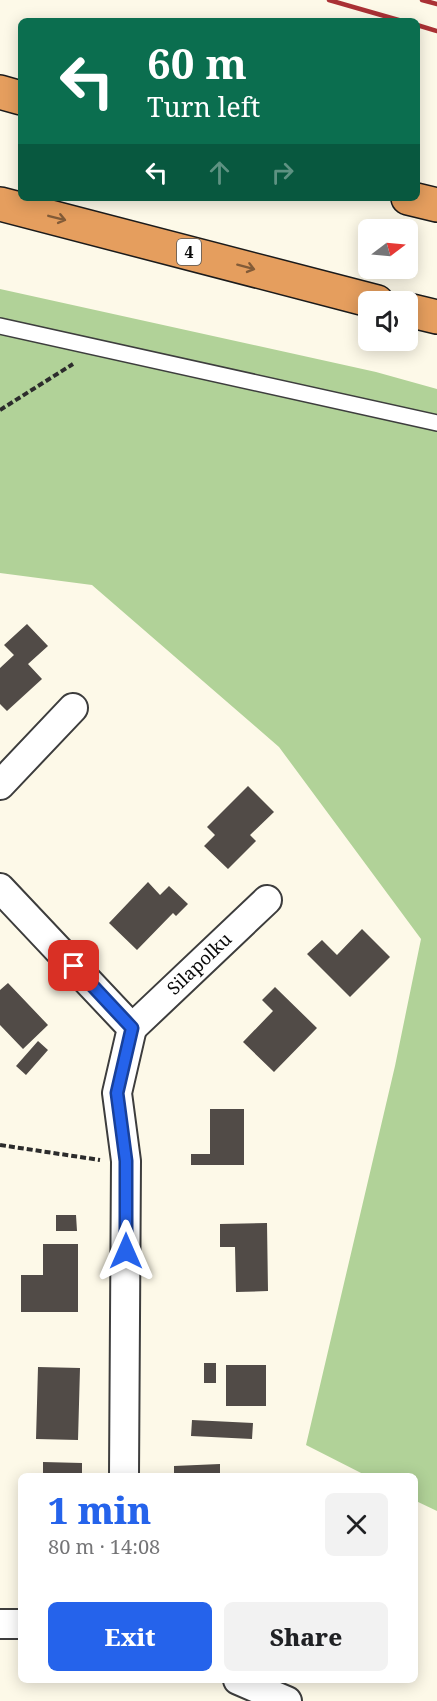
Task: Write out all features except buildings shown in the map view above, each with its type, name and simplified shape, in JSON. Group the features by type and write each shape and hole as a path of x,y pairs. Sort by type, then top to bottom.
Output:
{"highway":[{"path":"0,92 18,97"},
{"path":"419,201 437,206"},
{"name":"4","path":"0,204 358,297"},
{"path":"418,312 437,317"}],"street":[{"path":"0,785 73,708"},
{"path":"0,888 132,1028 117,1093 126,1161 124,1473"},
{"name":"Silapolku","path":"132,1028 267,900"},
{"path":"0,1624 18,1624"},
{"path":"245,1683 287,1701"}],"lane":[{"path":"0,326 437,423"}],"path":[{"path":"0,410 98,348"},
{"path":"0,1145 80,1159 126,1161"}],"green space":[{"path":"0,289 376,372 437,389 437,1511 418,1502 418,1473 361,1473 306,1445 395,1066 421,939 279,747 92,585 0,573"}],"railway":[{"path":"329,0 392,18"},
{"path":"422,0 437,4"},
{"path":"420,26 437,31"}],"route":[{"path":"74,966 132,1028 117,1093 126,1161 126,1251"}]}
